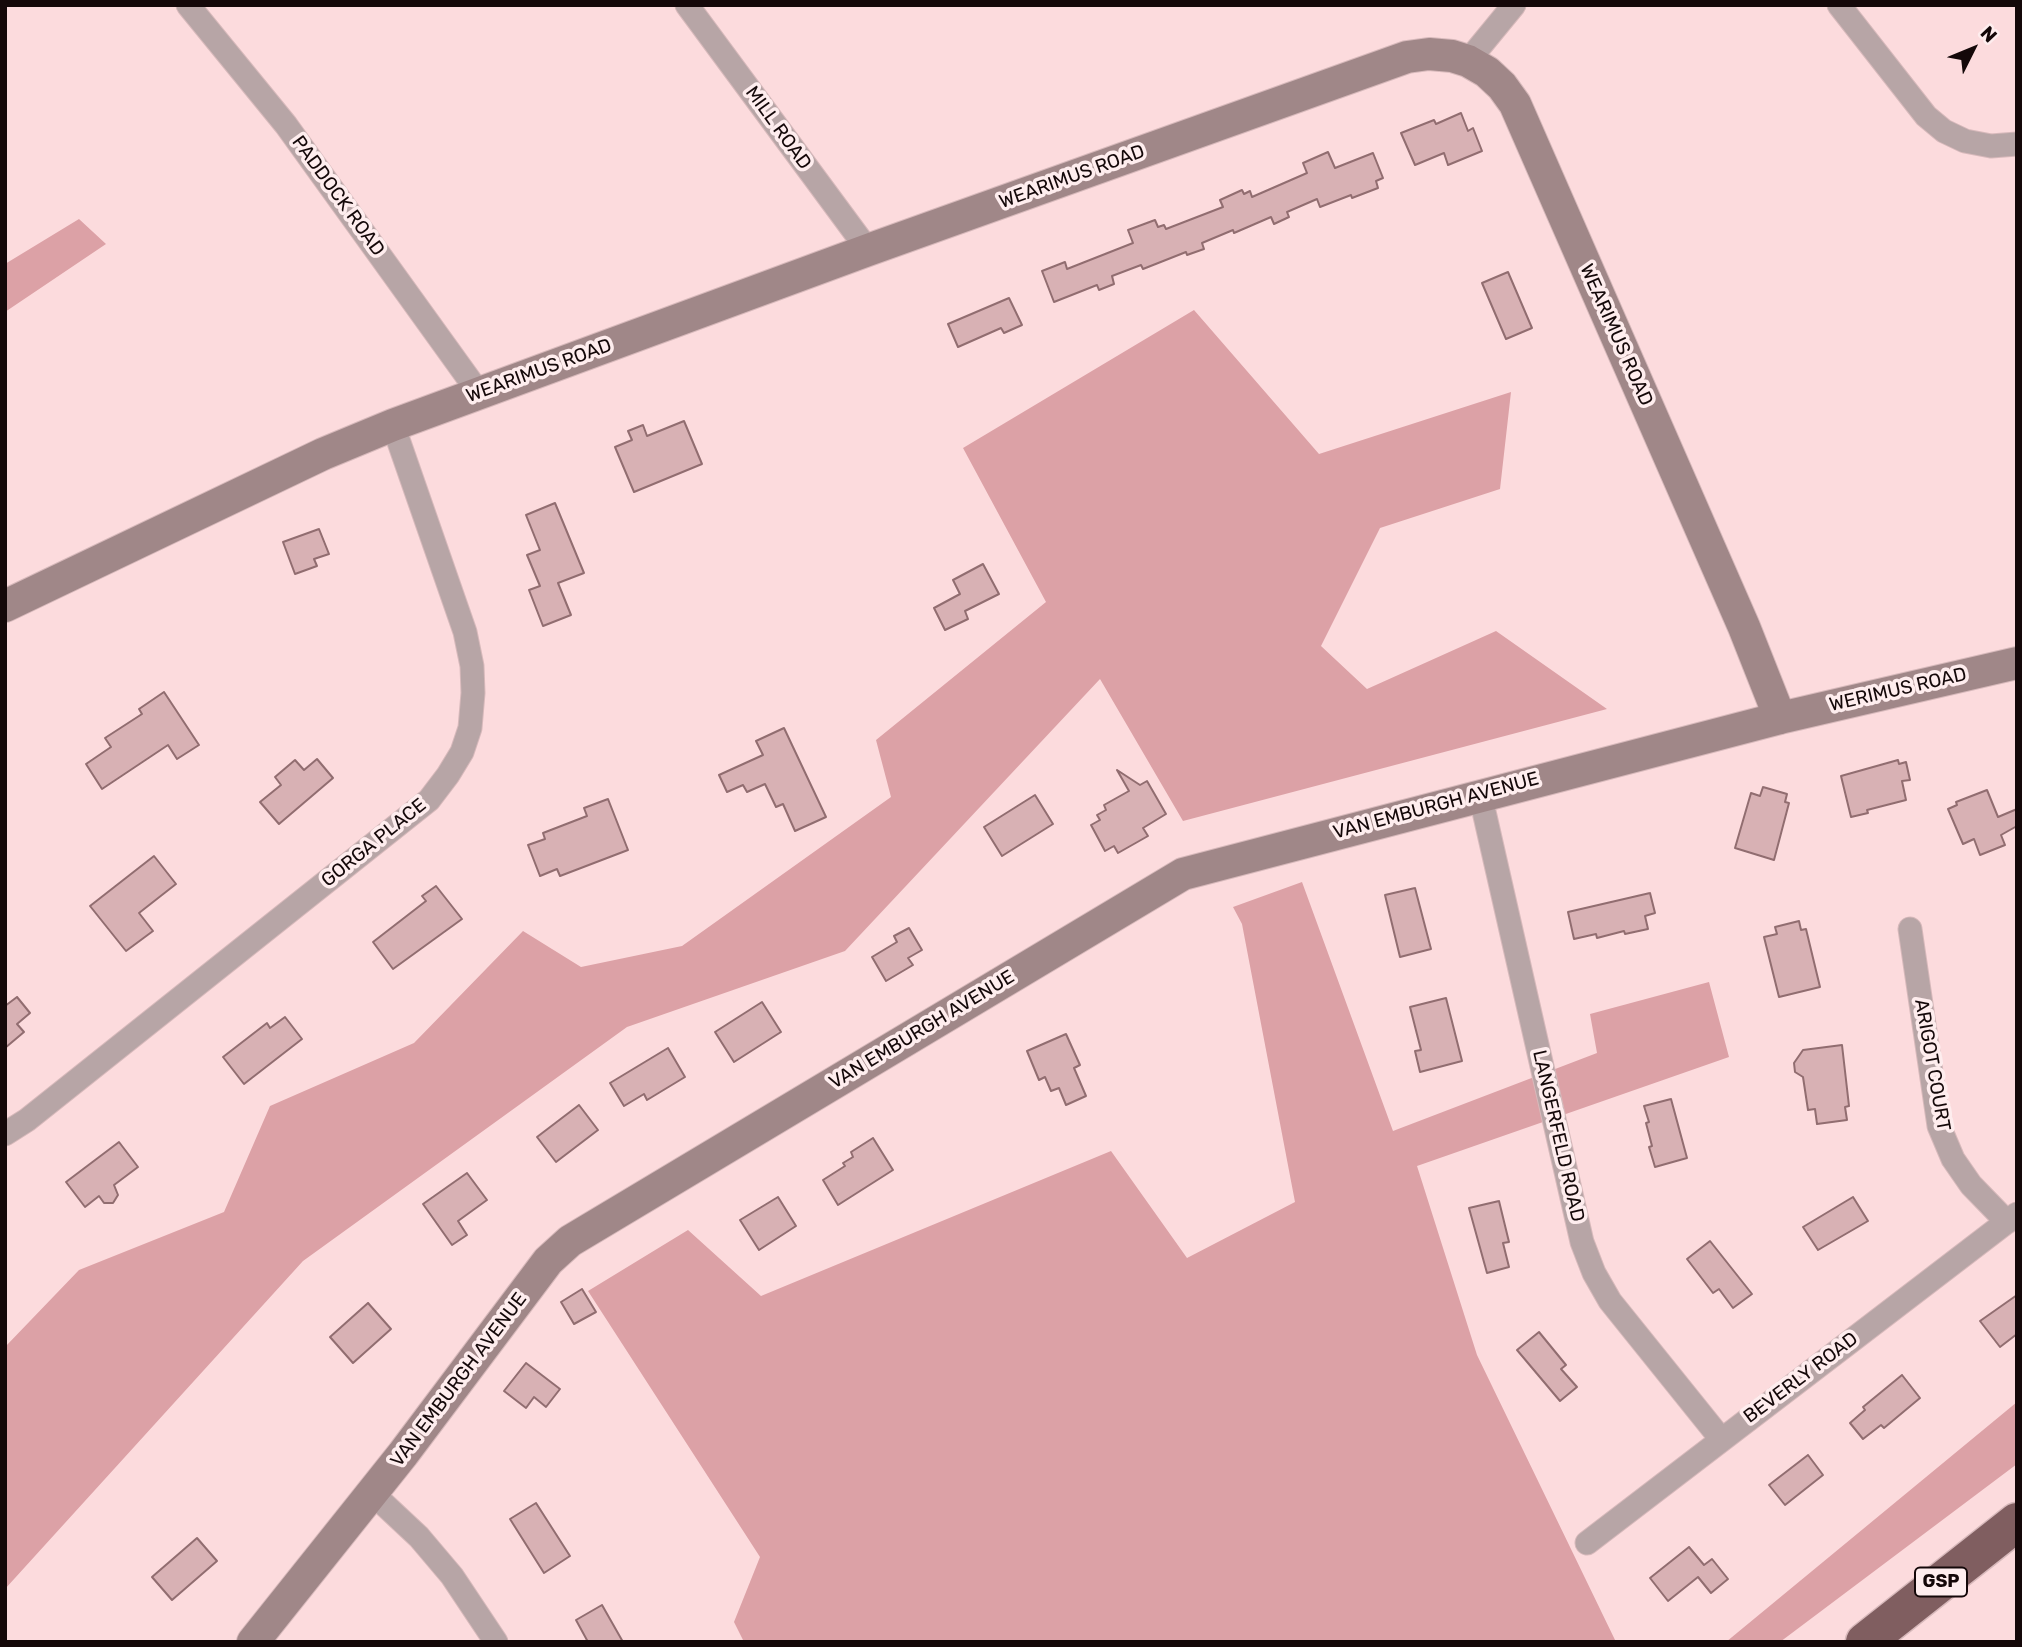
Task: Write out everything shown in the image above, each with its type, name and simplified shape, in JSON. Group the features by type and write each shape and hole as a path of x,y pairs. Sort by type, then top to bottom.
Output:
{"highway":[{"name":"GSP","path":"1865,1642 2017,1522"}],"street":[{"name":"PADDOCK ROAD","path":"187,5 286,125 479,393"},
{"name":"MILL ROAD","path":"687,5 868,250"},
{"path":"1468,61 1514,5"},
{"path":"1839,5 1926,116 1944,131 1965,141 1992,146 2017,144"},
{"name":"WEARIMUS ROAD","path":"5,606 323,454 393,425 868,250 1407,57 1429,54 1468,61 1487,72 1516,104 1744,627 1780,718"},
{"name":"GORGA PLACE","path":"5,1134 27,1120 429,800 462,751 470,727 473,693 466,632 393,425"},
{"name":"WERIMUS ROAD","path":"1780,718 2017,663"},
{"name":"VAN EMBURGH AVENUE","path":"253,1642 372,1493 548,1261 570,1241 1182,874 1480,794 1780,718"},
{"name":"LANGERFELD ROAD","path":"1480,794 1582,1242 1594,1273 1610,1301 1721,1439"},
{"name":"ARIGOT COURT","path":"1910,929 1939,1126 1953,1159 1971,1185 1992,1209 2012,1218"},
{"name":"BEVERLY ROAD","path":"1587,1543 2012,1218"},
{"path":"372,1493 419,1537 452,1576 496,1642"}],"shaded area":[{"path":"79,219 106,244 5,312 5,264"},
{"path":"1194,310 1319,454 1511,392 1500,489 1380,528 1321,646 1367,689 1496,631 1607,709 1183,821 1100,679 845,951 627,1027 303,1261 5,1589 5,1347 79,1270 224,1212 270,1106 414,1043 523,931 581,967 682,946 891,797 876,740 1046,602 963,448"},
{"path":"1302,882 1393,1131 1597,1053 1590,1014 1709,982 1729,1057 1417,1166 1477,1355 1616,1642 744,1642 734,1622 760,1557 588,1291 688,1230 761,1296 1111,1151 1187,1258 1295,1202 1242,924 1233,907"},
{"path":"2017,1402 2017,1464 1780,1642 1726,1642"}],"building":[{"path":"1461,113 1468,131 1473,128 1482,151 1448,165 1444,153 1415,165 1401,133 1434,120 1436,124"},
{"path":"1328,152 1335,168 1373,153 1383,178 1376,181 1378,188 1320,207 1317,199 1287,212 1289,217 1274,224 1271,217 1234,233 1233,230 1202,243 1204,249 1187,255 1186,252 1143,269 1141,265 1112,276 1114,284 1099,290 1097,285 1054,302 1042,271 1065,262 1067,269 1133,243 1128,230 1155,220 1158,227 1164,225 1166,229 1223,207 1220,200 1242,190 1244,194 1250,191 1252,197 1307,173 1303,163"},
{"path":"1508,272 1532,328 1506,339 1482,283"},
{"path":"1009,298 1022,325 1004,333 1001,328 958,347 948,324"},
{"path":"684,421 702,464 634,492 615,447 632,440 628,431 643,425 647,436"},
{"path":"555,503 584,573 558,583 571,615 543,626 529,590 540,586 527,555 540,550 526,515"},
{"path":"319,529 329,554 314,559 317,566 295,574 283,542"},
{"path":"983,564 999,594 965,611 968,619 945,630 934,608 960,594 953,580"},
{"path":"164,692 199,745 177,759 168,745 102,789 86,764 111,747 105,738 142,714 139,709"},
{"path":"784,728 826,817 795,831 783,804 776,807 765,784 747,792 743,785 727,792 719,775 763,755 756,741"},
{"path":"317,759 333,778 279,824 260,802 281,785 275,777 295,760 304,770"},
{"path":"1898,760 1899,764 1906,762 1910,780 1902,781 1906,800 1851,817 1841,776"},
{"path":"1117,770 1140,785 1147,781 1166,814 1143,828 1148,836 1118,853 1114,846 1105,851 1091,825 1100,820 1097,815 1106,810 1104,805 1129,791"},
{"path":"1763,787 1787,794 1785,802 1789,803 1774,860 1735,848 1751,793 1760,796"},
{"path":"1987,790 1998,817 2017,809 2017,826 2001,835 2005,845 1980,855 1974,839 1963,844 1948,809 1957,805 1956,802"},
{"path":"1035,795 1053,824 1002,856 984,827"},
{"path":"608,799 628,850 560,876 557,869 540,876 528,845 545,839 543,833 587,816 584,808"},
{"path":"154,856 176,884 139,913 153,931 126,951 90,906"},
{"path":"436,886 462,919 393,969 373,942 426,901 422,896"},
{"path":"1415,888 1431,949 1400,957 1385,895"},
{"path":"1650,893 1655,913 1645,916 1648,929 1574,939 1568,912"},
{"path":"1799,921 1801,930 1806,929 1820,987 1779,997 1764,937 1777,934 1775,927"},
{"path":"909,928 922,950 908,958 913,965 886,981 872,957 897,942 894,936"},
{"path":"17,997 30,1013 17,1024 24,1032 5,1048 5,1006"},
{"path":"1446,998 1462,1061 1420,1072 1415,1051 1421,1050 1410,1007"},
{"path":"762,1002 781,1032 734,1062 715,1032"},
{"path":"285,1017 302,1039 244,1084 223,1057 267,1023 270,1028"},
{"path":"1066,1034 1080,1065 1074,1068 1086,1096 1066,1105 1059,1088 1051,1091 1045,1077 1039,1080 1027,1051"},
{"path":"1842,1045 1849,1106 1845,1107 1847,1120 1817,1124 1815,1109 1808,1110 1803,1077 1795,1072 1794,1063 1803,1050"},
{"path":"668,1048 685,1077 647,1100 644,1094 624,1106 610,1083"},
{"path":"1671,1099 1687,1158 1655,1167 1649,1147 1652,1146 1644,1106"},
{"path":"579,1105 598,1130 556,1162 537,1137"},
{"path":"873,1138 893,1170 838,1205 823,1180 845,1166 843,1163 853,1157 851,1152"},
{"path":"119,1142 138,1167 114,1185 118,1195 113,1203 104,1203 99,1196 85,1207 66,1182"},
{"path":"467,1173 487,1200 458,1221 467,1235 452,1245 423,1204"},
{"path":"778,1197 796,1226 759,1250 740,1220"},
{"path":"1853,1197 1868,1221 1818,1250 1803,1227"},
{"path":"1499,1201 1509,1242 1503,1243 1509,1267 1487,1273 1469,1208"},
{"path":"1710,1241 1752,1294 1733,1308 1719,1289 1713,1293 1687,1259"},
{"path":"582,1289 596,1312 574,1324 561,1302"},
{"path":"2017,1295 2017,1334 2000,1347 1980,1321"},
{"path":"368,1303 391,1329 353,1363 330,1337"},
{"path":"1539,1332 1566,1365 1561,1369 1577,1387 1560,1401 1517,1350"},
{"path":"526,1363 560,1389 546,1407 534,1397 526,1408 504,1391"},
{"path":"1902,1375 1920,1398 1884,1428 1881,1425 1863,1439 1850,1423 1865,1410 1863,1407"},
{"path":"1808,1455 1823,1475 1785,1505 1769,1485"},
{"path":"536,1503 570,1556 544,1573 510,1519"},
{"path":"197,1538 217,1561 172,1600 152,1577"},
{"path":"1689,1547 1704,1565 1712,1559 1728,1579 1711,1593 1698,1577 1668,1601 1650,1578"},
{"path":"602,1605 623,1642 588,1642 576,1620"}]}
